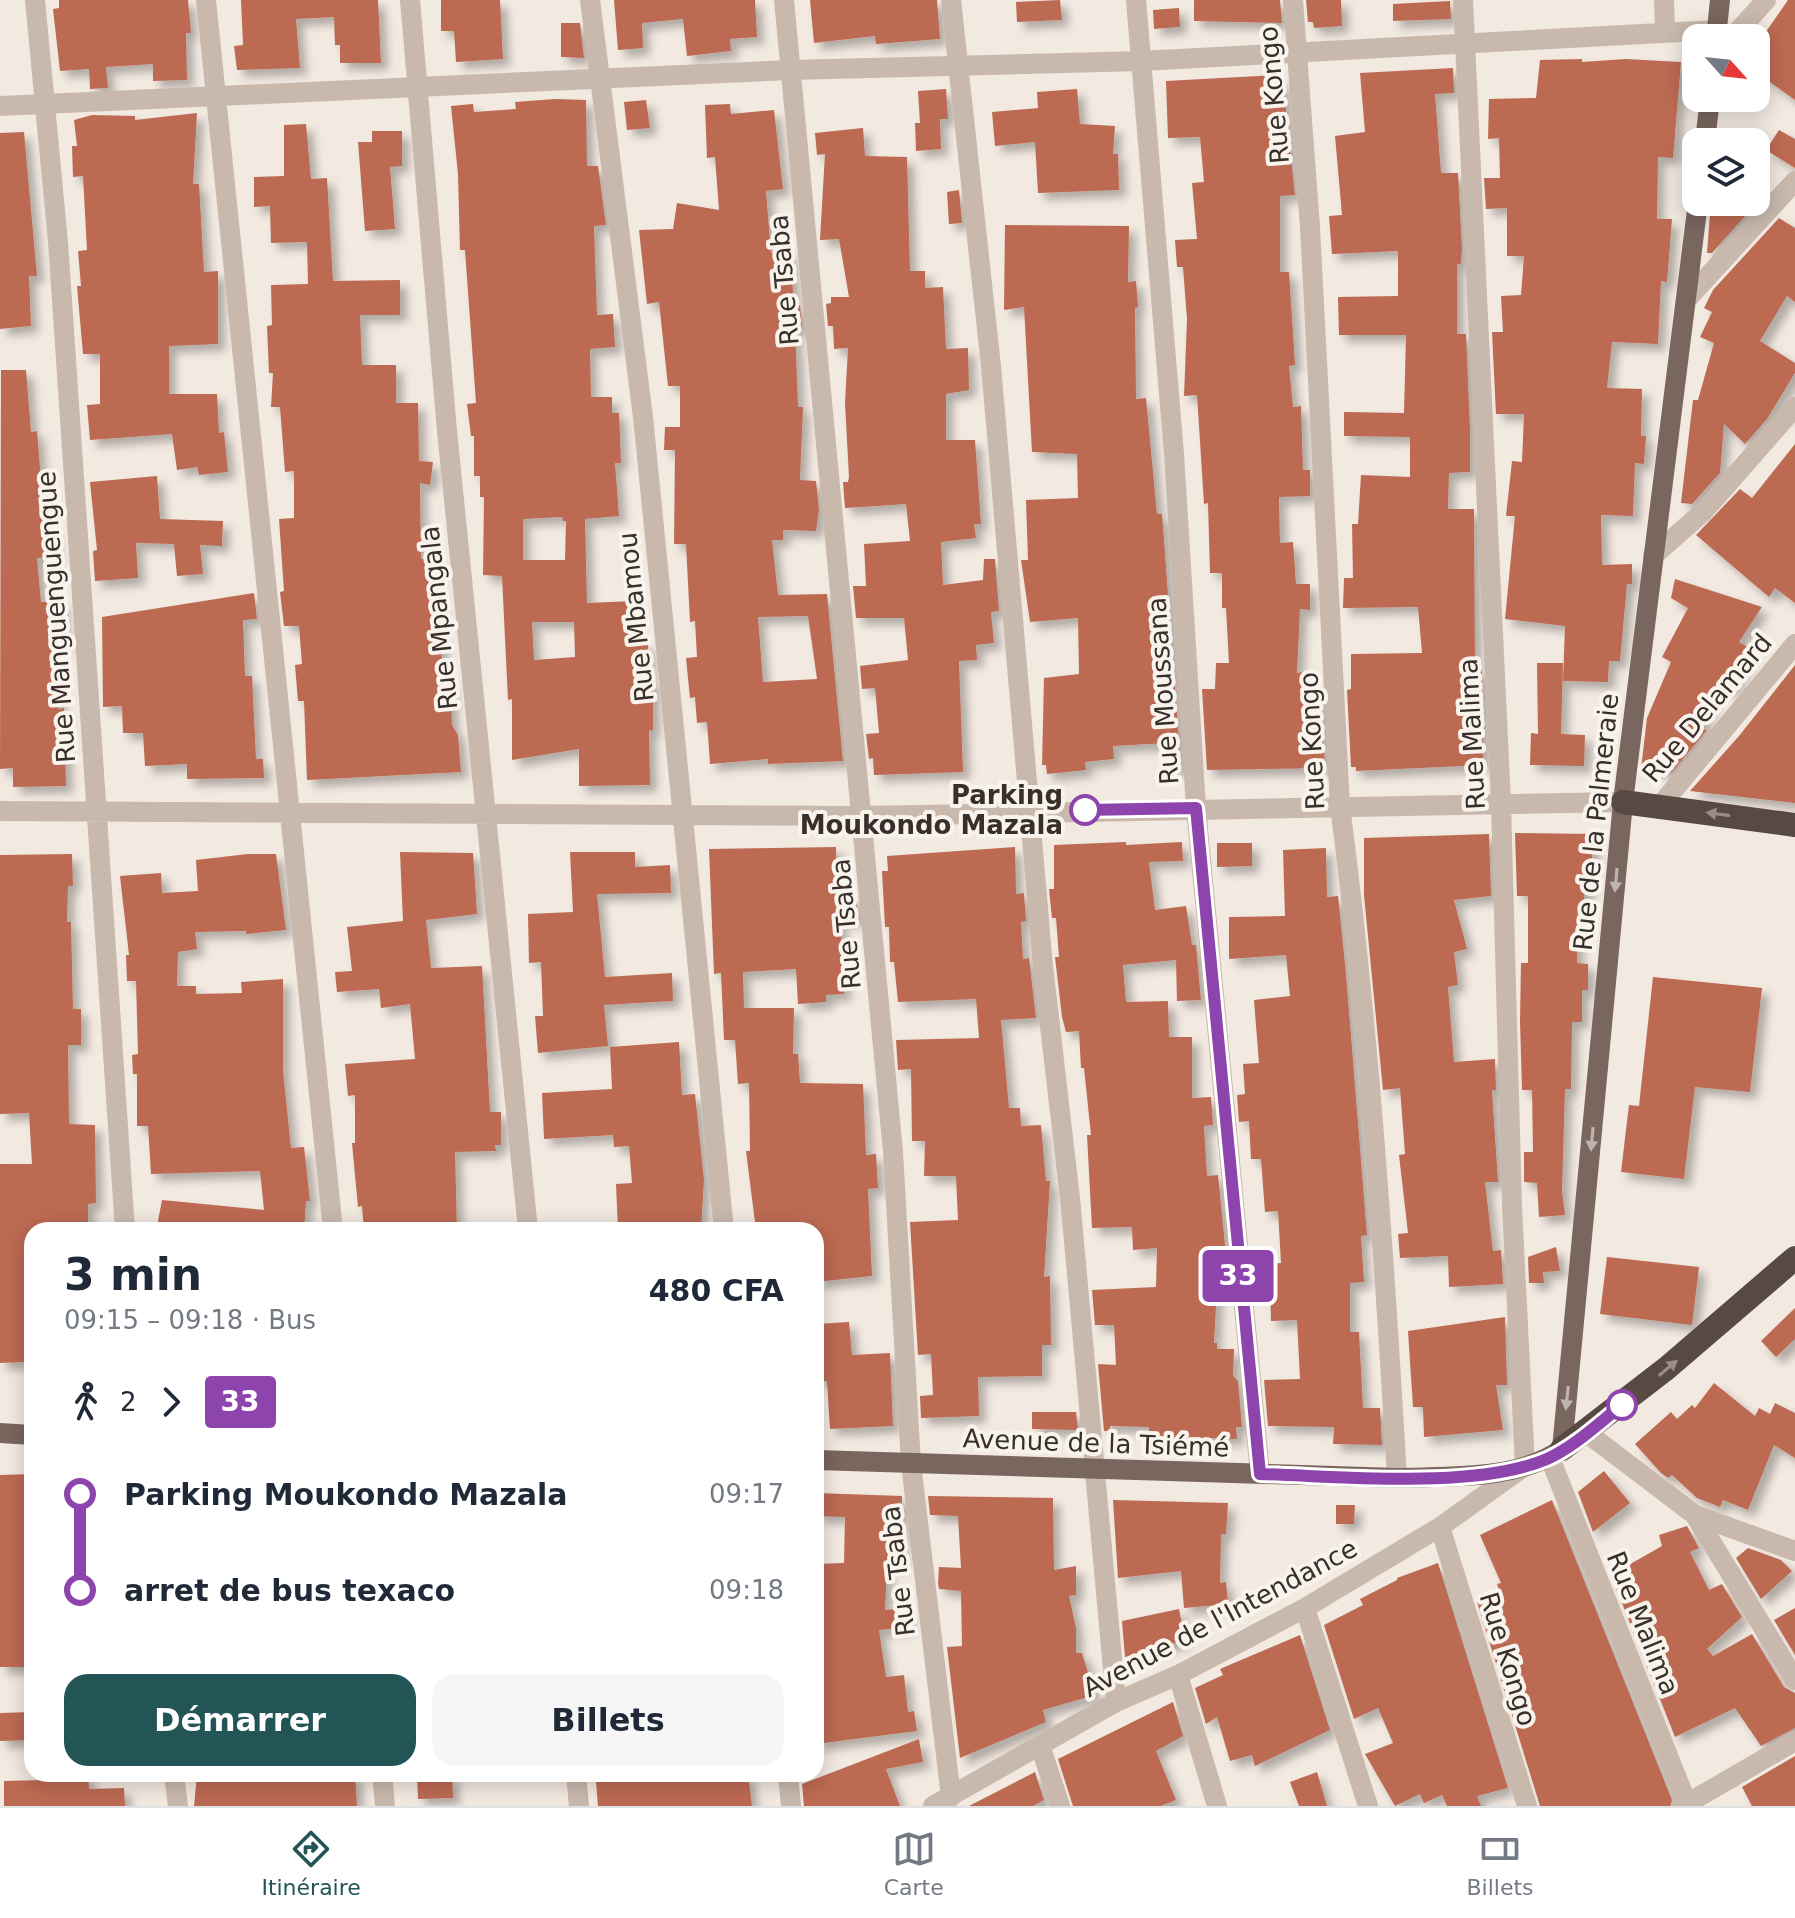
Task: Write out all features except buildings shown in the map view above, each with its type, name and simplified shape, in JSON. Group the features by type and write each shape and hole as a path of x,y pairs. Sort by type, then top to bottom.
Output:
{"highway":[{"path":"1623,802 1795,825"},
{"path":"1556,1454 1587,1433 1794,1261"}],"main road":[{"path":"1720,0 1721,24"},
{"name":"Rue de la Palmeraie","path":"1556,1454 1623,802 1689,297 1697,216"},
{"path":"0,1433 24,1434"},
{"name":"Avenue de la Tsiémé","path":"824,1460 1397,1478 1488,1474 1525,1466 1556,1454"}],"street":[{"name":"Rue Manguenguengue","path":"35,0 58,242 124,1222"},
{"path":"206,0 213,96 251,416 288,815 332,1222"},
{"name":"Rue Mpangala","path":"410,0 447,431 527,1222"},
{"name":"Rue Mbamou","path":"590,0 643,417 723,1222"},
{"name":"Rue Tsaba","path":"784,0 893,1152 911,1464 942,1801"},
{"path":"951,0 993,382 1029,811 1070,1198 1116,1702"},
{"name":"Rue Moussana","path":"1136,0 1174,454 1196,808 1260,1474"},
{"name":"Rue Kongo","path":"1293,0 1310,227 1340,806 1351,890 1386,1294 1397,1478"},
{"name":"Rue Malima","path":"1463,0 1501,803 1512,1206 1525,1466"},
{"path":"1664,0 1665,32"},
{"path":"1736,24 1766,0"},
{"path":"0,106 790,70 1141,61 1682,33"},
{"path":"1689,297 1795,181"},
{"path":"1653,556 1703,512 1795,407"},
{"name":"Rue Delamard","path":"1660,806 1795,644"},
{"path":"0,811 485,817 862,816 1623,802"},
{"path":"1587,1433 1695,1515 1795,1551"},
{"name":"Rue Malima","path":"1556,1454 1686,1805"},
{"name":"Avenue de l'Intendance","path":"942,1801 1116,1702 1178,1675 1305,1608 1440,1527 1525,1466"},
{"path":"1695,1515 1795,1680"},
{"name":"Rue Kongo","path":"1440,1527 1527,1806"},
{"path":"1305,1608 1368,1806"},
{"path":"1178,1675 1217,1806"},
{"path":"1686,1805 1795,1741"},
{"path":"1040,1745 1060,1806"},
{"path":"175,1782 178,1806"},
{"path":"383,1782 385,1806"},
{"path":"577,1782 579,1806"},
{"path":"789,1782 791,1806"}],"bus line":[{"name":"33","path":"1085,810 1196,808 1219,1026 1238,1279 1260,1474 1397,1478 1488,1474 1550,1458 1622,1405"}],"place":[{"name":"Parking Moukondo Mazala","path":"1085,810"}]}
